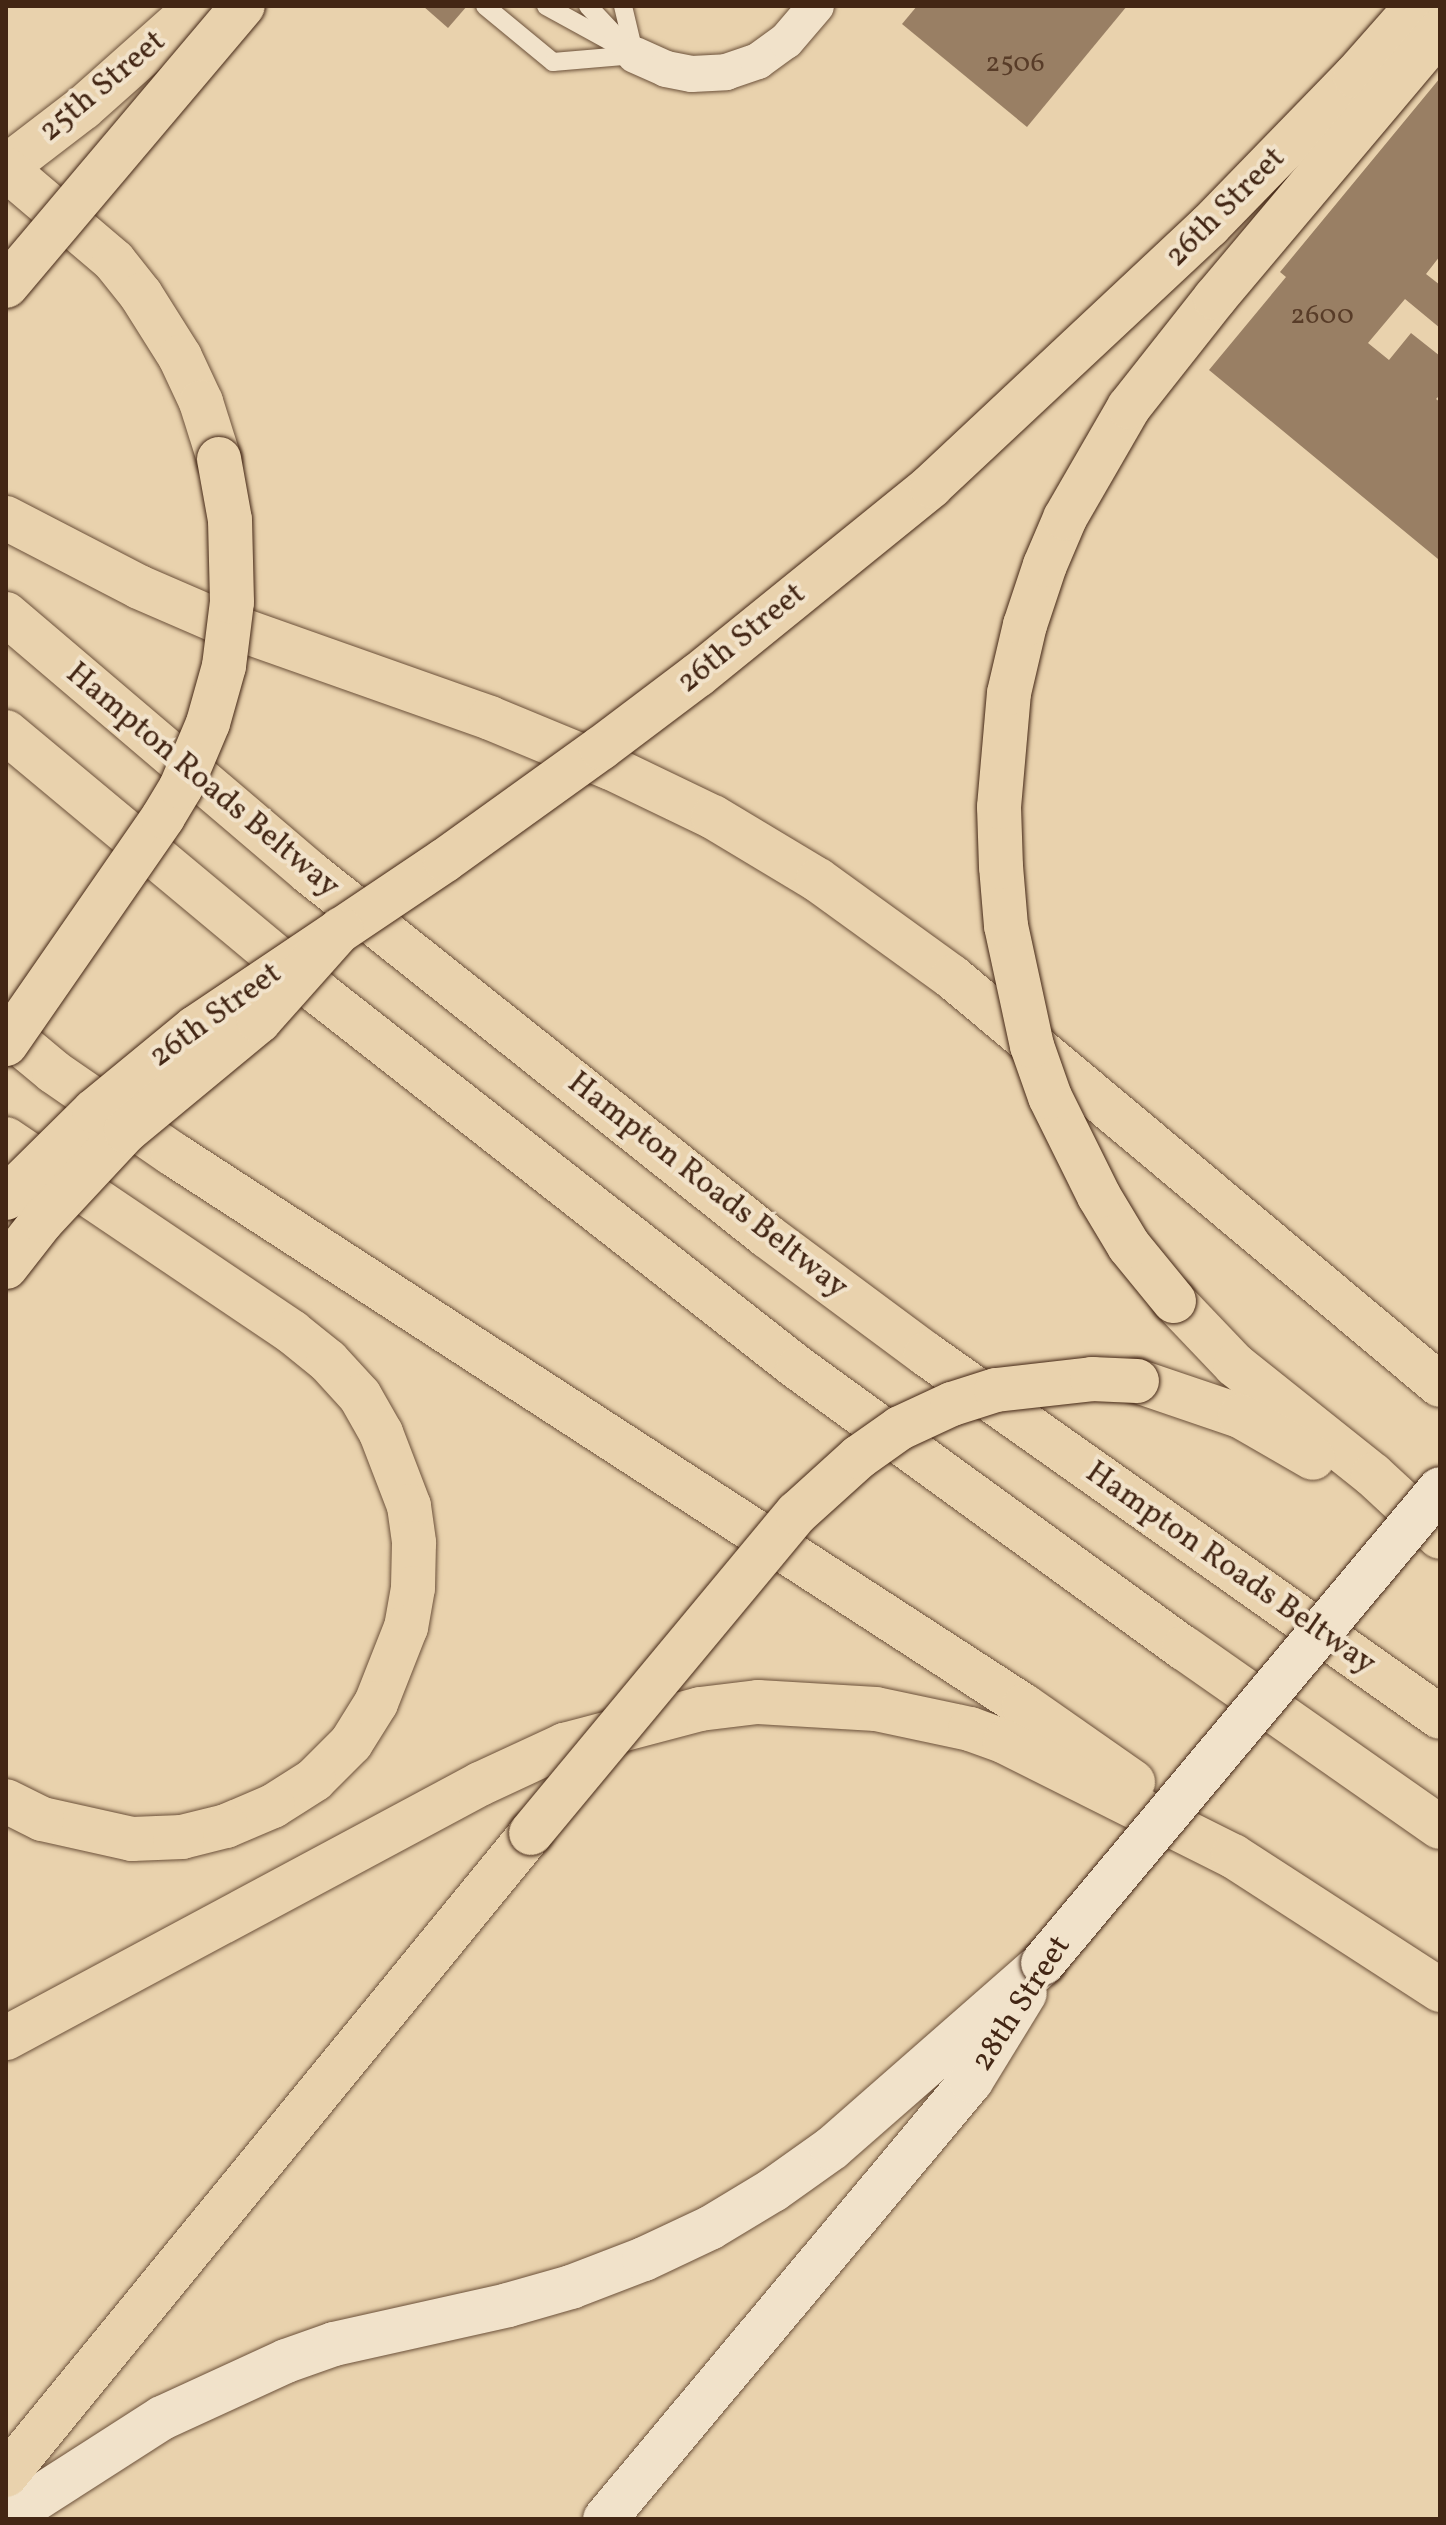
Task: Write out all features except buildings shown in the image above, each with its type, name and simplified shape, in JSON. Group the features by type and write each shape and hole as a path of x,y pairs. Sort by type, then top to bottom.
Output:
{"main road":[{"name":"25th Street","path":"6,168 83,108 198,6"},
{"path":"6,286 243,6"},
{"name":"26th Street","path":"6,1198 94,1111 148,1065 240,996 445,860 698,675 931,486 1209,226 1417,6"},
{"path":"1440,31 1205,309 1129,407 1065,518 1025,625 1009,693 999,807 1006,926 1032,1046 1050,1097 1099,1196 1129,1246 1174,1301 1235,1365 1373,1475 1440,1537"},
{"path":"6,168 114,261 141,295 180,357 201,402 219,459 230,520 232,602 224,666 208,723 188,774 163,817 6,1044"},
{"path":"6,518 139,587 222,623 490,718 611,768 713,817 805,872 952,977 1440,1385"},
{"name":"Hampton Roads Beltway","path":"6,614 320,881 767,1236 926,1354 1440,1717"},
{"path":"6,732 319,993 798,1368 1184,1648 1440,1827"},
{"path":"6,1267 83,1175 126,1131 259,1021 341,929"},
{"path":"6,1032 54,1072 173,1154 1024,1706 1099,1756 1233,1856 1440,1990"},
{"path":"6,1139 292,1332 328,1361 360,1396 381,1433 409,1506 414,1543 413,1588 406,1627 376,1703 351,1743 314,1780 273,1806 226,1826 182,1837 132,1839 88,1832 42,1819 6,1801"},
{"path":"6,2475 797,1513 859,1457 900,1428 952,1404 996,1390 1092,1379 1137,1381 1240,1416 1283,1439 1440,1546"},
{"name":"28th Street","path":"605,2519 971,2081 1043,1963 1440,1489"},
{"path":"6,2038 520,1765 564,1745 700,1709 758,1702 817,1703 876,1709 970,1729 1005,1742 1233,1856"},
{"path":"6,2518 162,2418 271,2367 334,2344 571,2287 644,2259 710,2228 773,2190 832,2148 1043,1963"}],"street":[{"path":"635,55 666,69 692,74 726,72 758,61 786,41 816,6"}],"lane":[{"path":"485,6 553,62 635,55"},
{"path":"546,6 635,55"},
{"path":"588,6 635,55"},
{"path":"623,6 635,55"}]}
